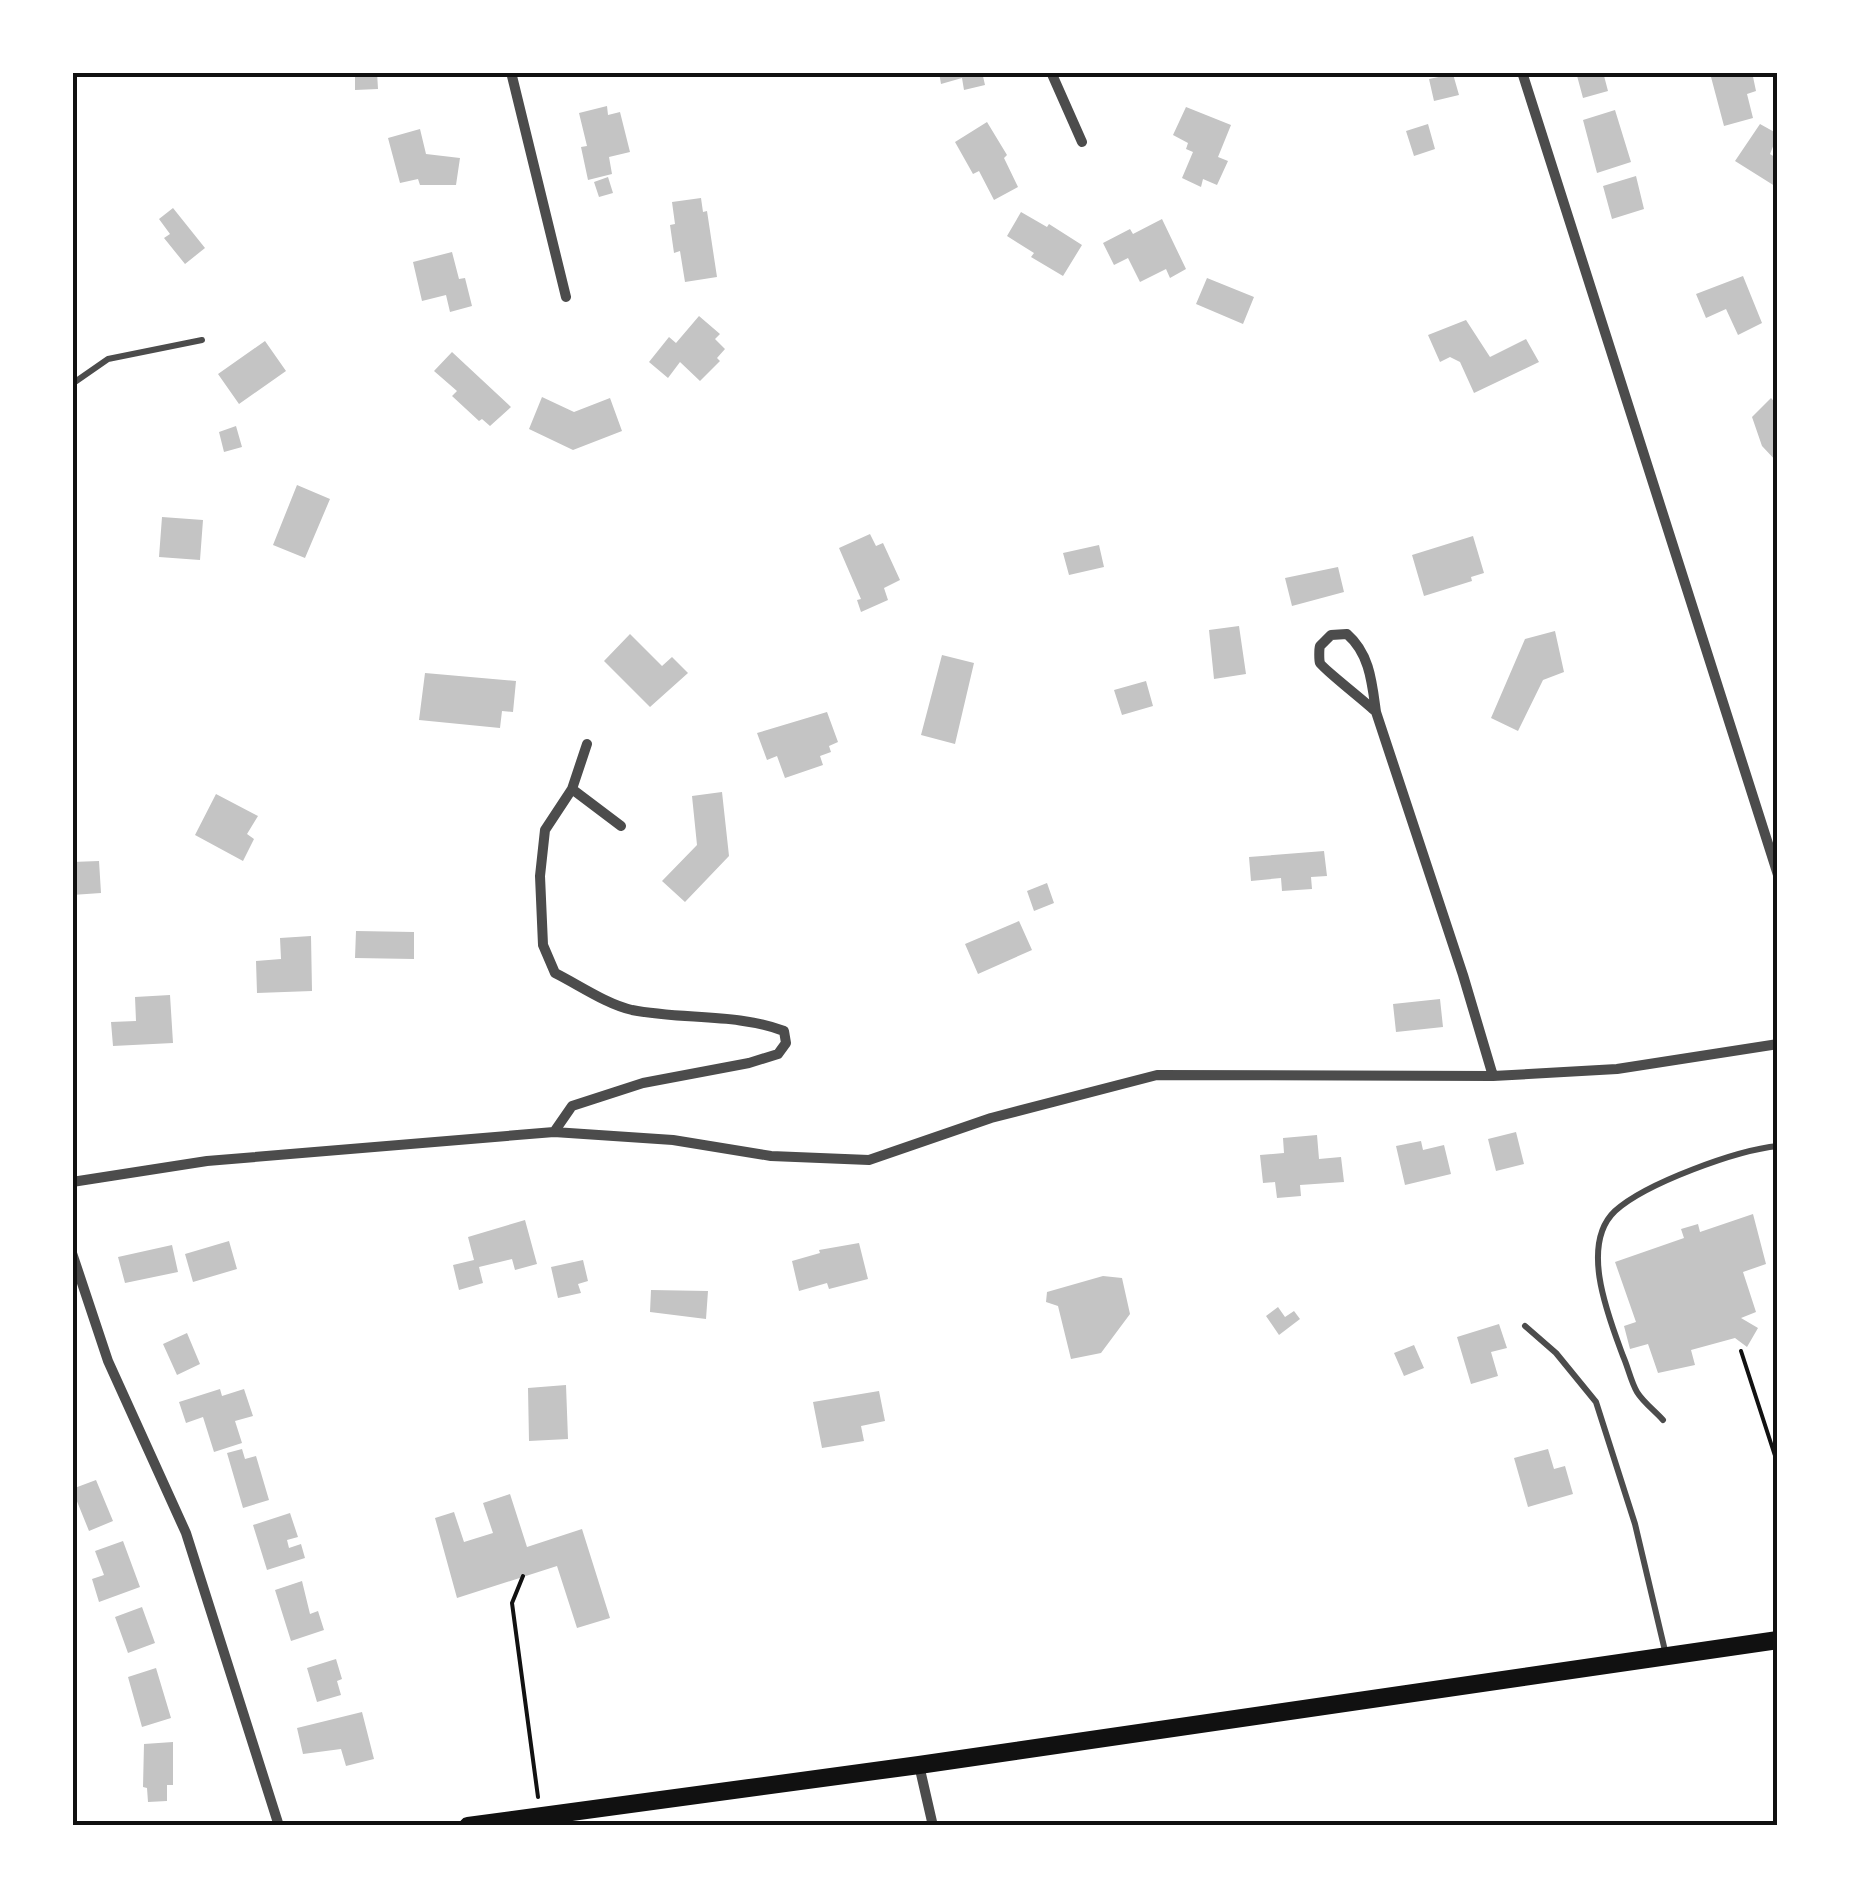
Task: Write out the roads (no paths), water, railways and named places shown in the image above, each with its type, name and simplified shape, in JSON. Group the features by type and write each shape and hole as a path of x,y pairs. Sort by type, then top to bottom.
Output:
{"main road":[{"path":"468,1826 1778,1640"}],"street":[{"path":"511,72 566,298"},
{"path":"1052,72 1082,142"},
{"path":"1522,72 1778,874"},
{"path":"1376,712 1319,662 1320,646 1332,636 1347,634 1360,646 1371,678 1376,712 1464,975 1493,1076"},
{"path":"554,1132 572,1106 643,1082 749,1063 778,1054 786,1043 784,1031 764,1024 626,1009 555,974 543,946 540,876 545,830 572,789 588,744"},
{"path":"572,789 621,826"},
{"path":"72,1182 207,1161 554,1132 673,1140 771,1156 869,1160 991,1118 1156,1075 1493,1076 1617,1069 1778,1044"},
{"path":"72,1253 108,1361 186,1533 279,1826"},
{"path":"919,1764 933,1826"}],"lane":[{"path":"72,384 108,359 202,340"},
{"path":"1663,1420 1637,1392 1610,1320 1598,1276 1599,1243 1613,1212 1656,1187 1746,1150 1778,1146"},
{"path":"1525,1326 1556,1353 1596,1402 1634,1524 1666,1656"}]}
